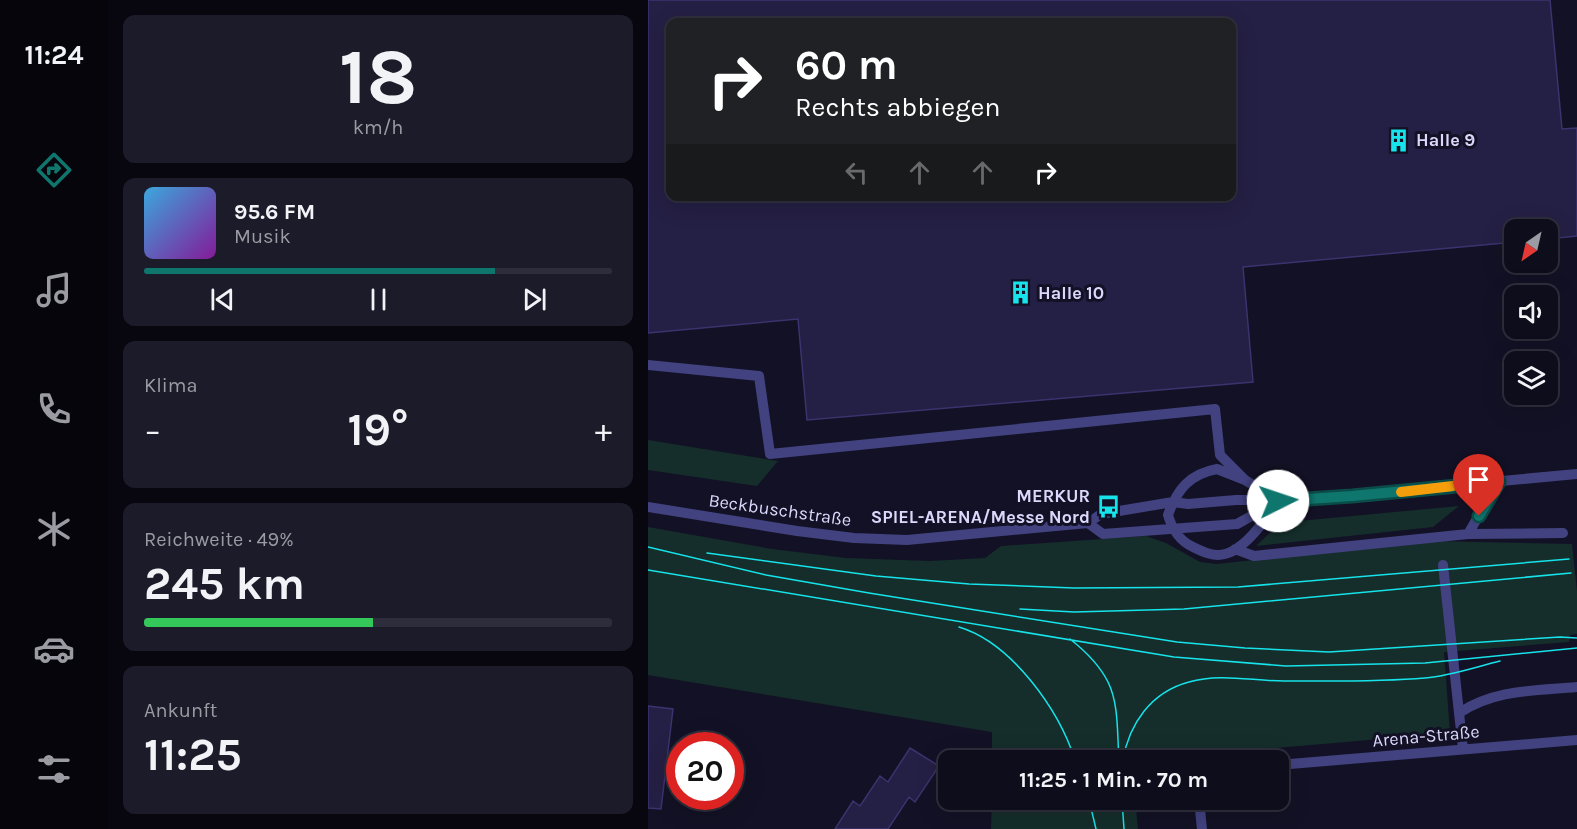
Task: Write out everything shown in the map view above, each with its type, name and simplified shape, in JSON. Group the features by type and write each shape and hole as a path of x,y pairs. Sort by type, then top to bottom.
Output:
{"lane":[{"path":"648,365 759,376 770,454 1215,409 1220,455 1245,480"},
{"path":"1278,501 1254,532 1227,554 1213,555 1187,544 1172,528 1168,515 1185,483 1206,471 1217,469 1245,480 1278,501 1577,474"},
{"path":"1468,534 1499,482"},
{"name":"Beckbuschstraße","path":"648,507 797,531 854,538 907,540 1088,523 1101,514 1173,502 1188,504 1236,500 1278,501"},
{"name":"Beckbuschstraße","path":"1088,523 1103,534 1237,524 1278,501"},
{"path":"1235,549 1254,556 1468,534 1563,533"},
{"path":"1443,565 1463,749"},
{"path":"1459,713 1474,703 1501,693 1577,687"},
{"name":"Arena-Straße","path":"1289,764 1577,740"},
{"path":"1200,810 1202,829"}],"green space":[{"path":"648,440 778,461 757,486 648,470"},
{"path":"1459,506 1433,527 1256,546 1275,528 1288,522"},
{"path":"648,527 772,549 846,558 930,561 985,558 1001,546 1146,536 1166,543 1200,562 1217,564 1431,541 1572,544 1577,591 1577,634 1570,635 1569,642 1444,652 1450,733 1252,750 992,750 992,732 648,675"},
{"path":"992,810 1136,810 1138,829 991,829"}],"building":[{"path":"648,0 1550,0 1562,129 1577,128 1577,236 1558,238 1558,219 1504,219 1504,243 1243,267 1253,382 807,420 798,319 648,333"},
{"path":"648,706 673,709 670,732 666,732 666,767 661,809 648,808"},
{"path":"910,748 938,765 915,802 909,797 888,829 835,829 853,801 860,806 880,776 888,782"}],"tram line":[{"path":"648,547 766,575 1177,642 1329,652 1560,637 1577,638"},
{"path":"707,553 876,576 969,584 1074,588 1238,587 1569,559"},
{"path":"648,570 1174,657 1286,666 1425,663 1577,648"},
{"path":"1020,609 1074,612 1184,609 1571,573"},
{"path":"959,627 979,635 1015,663 1031,681 1058,720 1071,750"},
{"path":"1070,639 1096,664 1112,691 1116,709 1119,750"},
{"path":"1125,750 1136,722 1153,702 1176,687 1201,679 1355,681 1425,678 1500,661"},
{"path":"1091,810 1096,829"},
{"path":"1123,810 1124,829"}],"slow traffic":[{"path":"1401,492 1453,486"}],"place":[{"name":"Halle 9","path":"1398,140"},
{"name":"Halle 10","path":"1020,293"},
{"name":"MERKUR SPIEL-ARENA/Messe Nord","path":"1108,506"}],"route":[{"path":"1278,501 1499,482 1479,516"}]}
